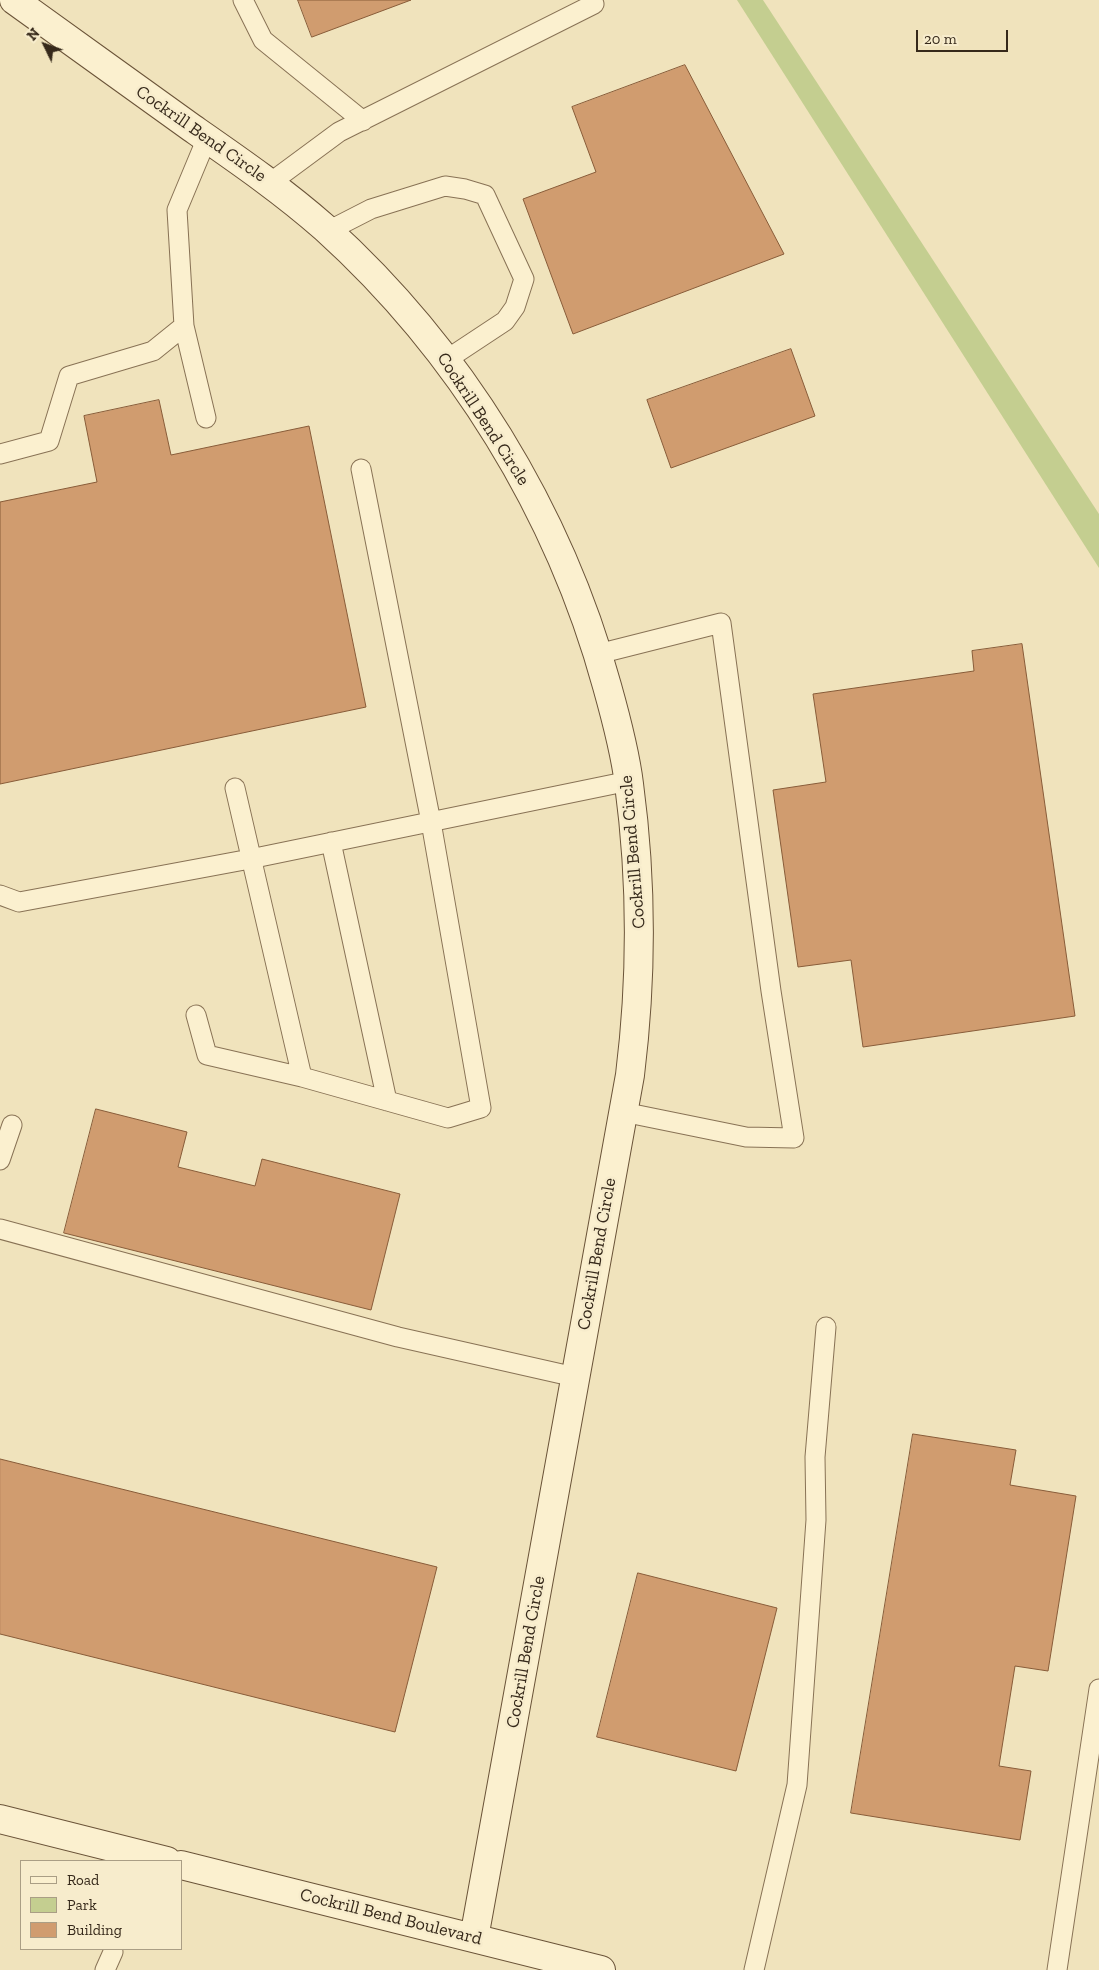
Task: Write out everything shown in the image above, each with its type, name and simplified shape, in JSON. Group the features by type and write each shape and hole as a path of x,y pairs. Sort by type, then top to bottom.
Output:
{"street":[{"name":"Cockrill Bend Circle","path":"14,0 270,183 328,231 381,283 425,333 474,399 510,454 534,498 559,551 586,619 615,714 629,781 640,894 639,977 630,1075 474,1938"},
{"path":"0,1819 163,1860"},
{"name":"Cockrill Bend Boulevard","path":"182,1865 601,1970"}],"lane":[{"path":"243,0 263,40 363,120"},
{"path":"270,183 339,132 594,4"},
{"path":"206,418 184,326 177,210 207,138"},
{"path":"328,231 371,209 445,186 465,189 485,196 524,279 515,306 505,322 446,360"},
{"path":"0,454 49,441 69,376 153,351 184,326"},
{"path":"196,1014 207,1055 302,1077 448,1118 481,1108 431,822 361,469"},
{"path":"598,654 721,623 771,991 794,1138 746,1137 623,1112"},
{"path":"0,895 19,902 250,859 629,781"},
{"path":"235,788 302,1077"},
{"path":"331,842 387,1101"},
{"path":"0,1160 12,1125"},
{"path":"0,1229 398,1337 575,1377"},
{"path":"754,1970 797,1785 816,1520 815,1457 826,1327"},
{"path":"1057,1970 1099,1689"},
{"path":"105,1970 113,1952"}],"green space":[{"path":"737,0 763,0 1099,514 1099,568"}],"building":[{"path":"298,0 411,0 312,37"},
{"path":"685,65 784,254 573,334 523,199 596,172 572,107"},
{"path":"791,349 815,416 671,468 647,400"},
{"path":"159,400 171,455 309,426 366,707 0,784 0,502 97,482 84,416"},
{"path":"1022,644 1075,1016 863,1047 851,960 798,967 773,790 826,782 813,694 974,671 972,651"},
{"path":"96,1109 187,1132 178,1167 255,1186 262,1159 400,1194 371,1310 64,1233"},
{"path":"913,1434 1016,1450 1010,1485 1076,1496 1048,1671 1015,1666 999,1766 1031,1771 1020,1840 851,1813"},
{"path":"0,1459 437,1567 395,1732 0,1634"},
{"path":"638,1573 777,1608 736,1771 597,1737"}]}
